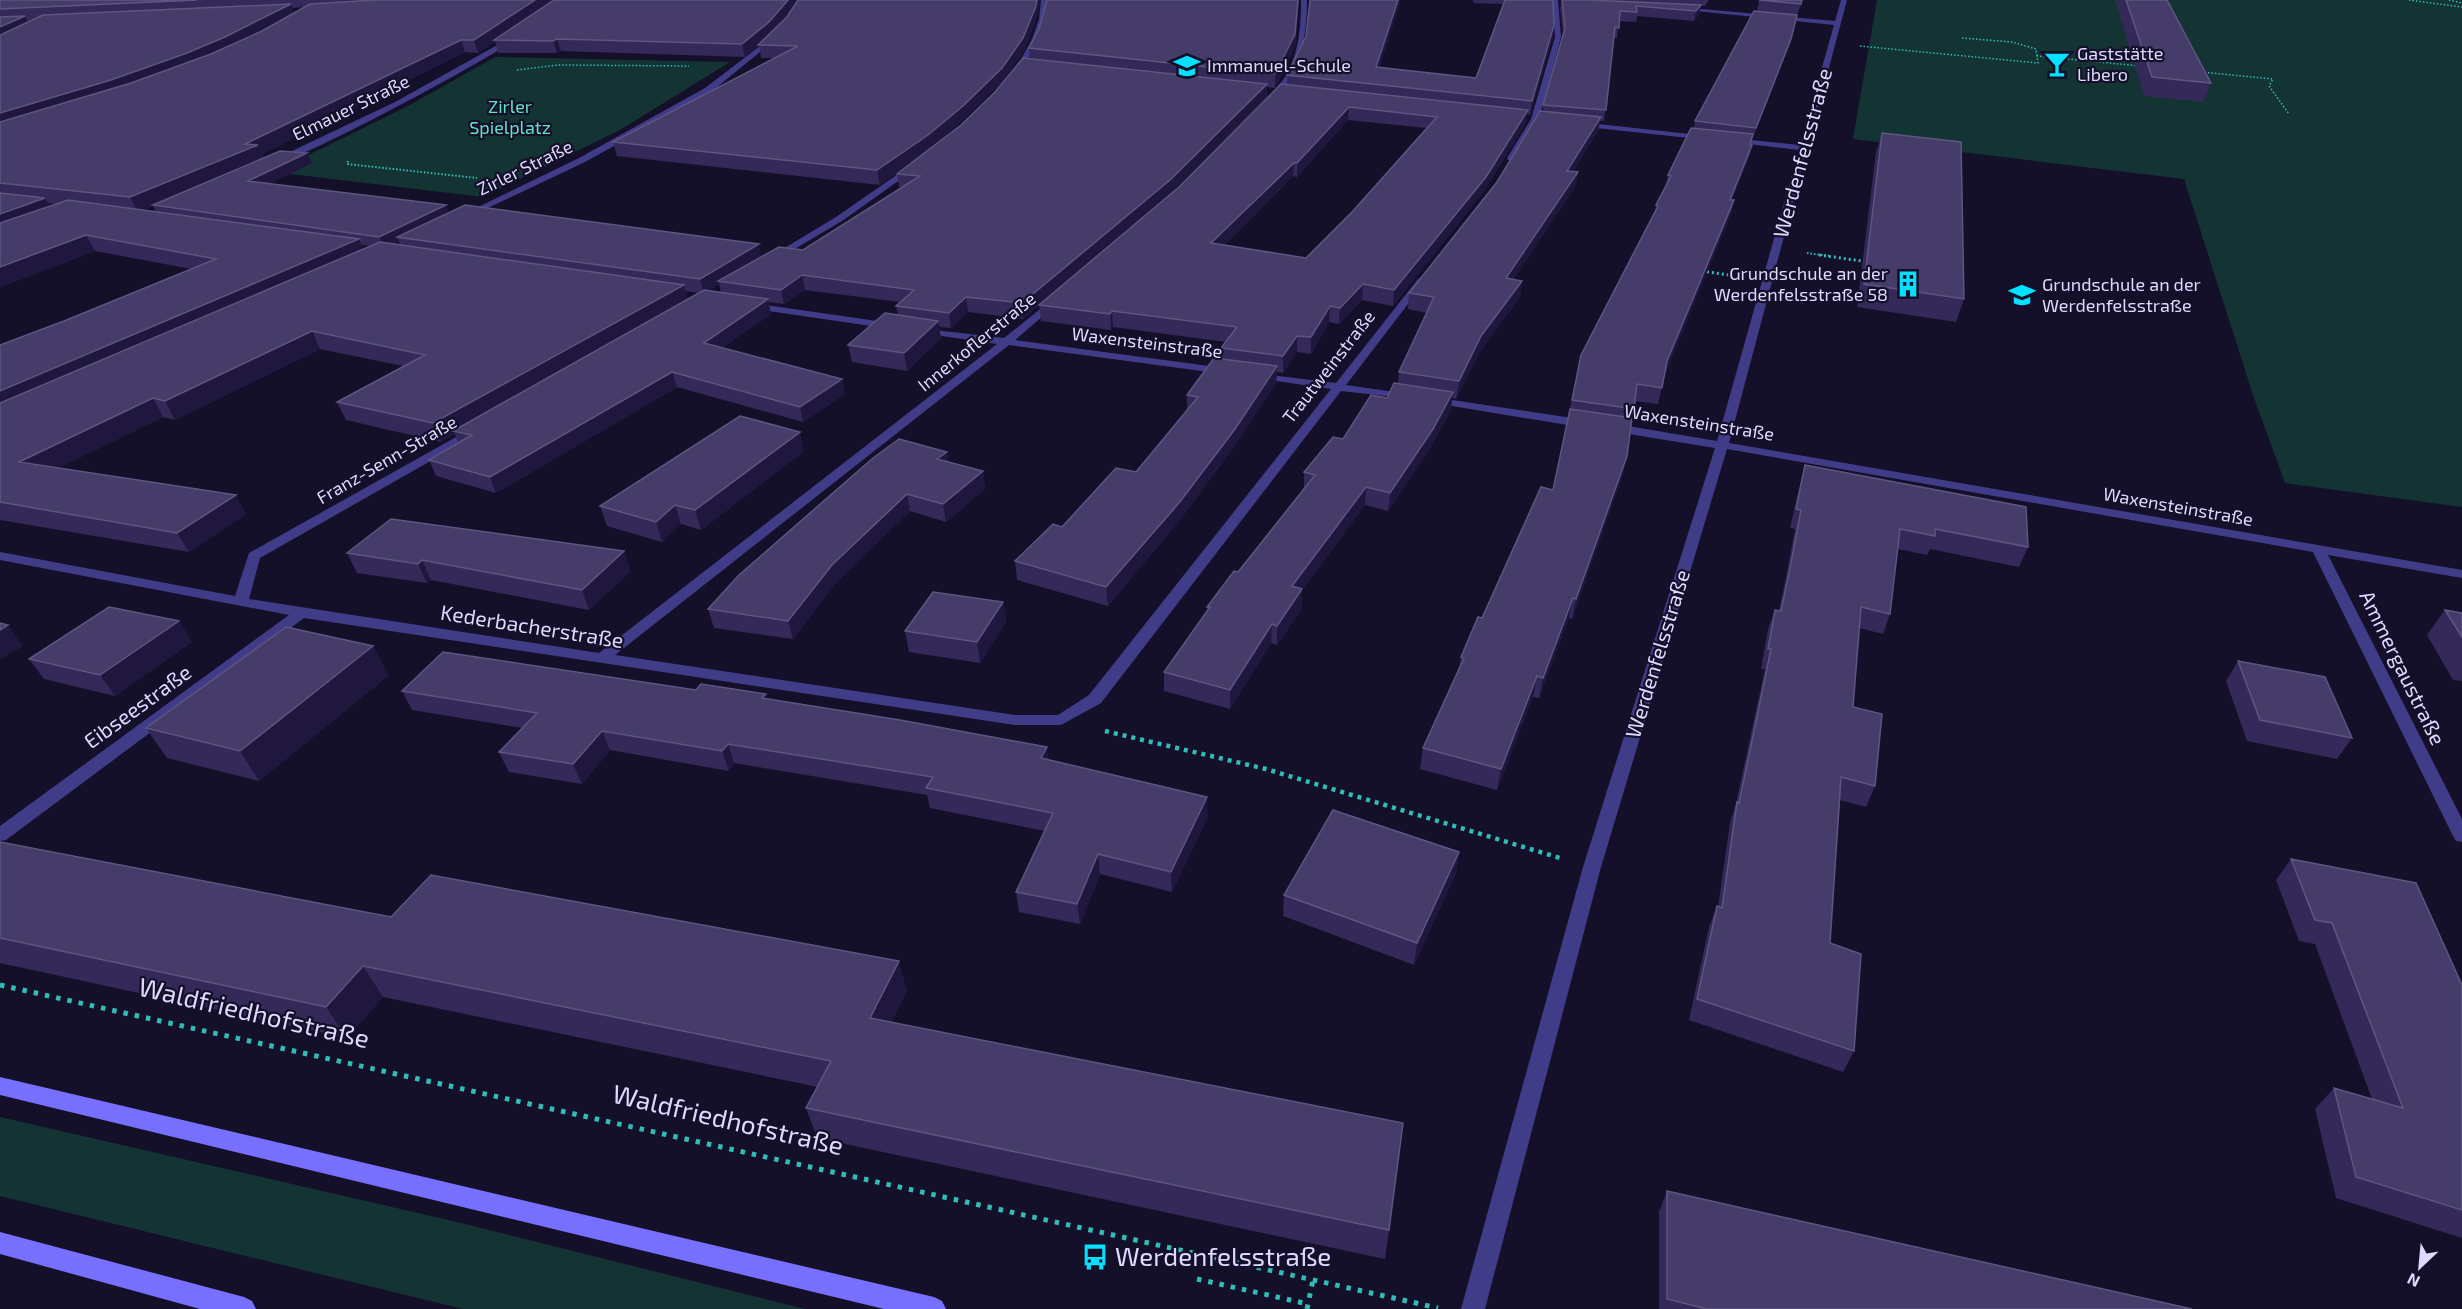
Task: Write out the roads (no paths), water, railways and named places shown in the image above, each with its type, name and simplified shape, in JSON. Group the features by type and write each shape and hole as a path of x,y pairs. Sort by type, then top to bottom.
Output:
{"main road":[{"path":"0,1086 934,1309"},
{"path":"0,1243 244,1309"}],"street":[{"path":"1008,81 1023,65 1044,15 1044,0"},
{"path":"1263,108 1279,92 1297,62 1304,37 1304,0"},
{"name":"Werdenfelsstraße","path":"1473,1309 1592,867 1722,445 1844,0"},
{"path":"1507,165 1535,119 1558,37 1556,2 1568,4"},
{"path":"1667,8 1838,23"},
{"name":"Elmauer Straße","path":"271,163 393,105 521,33"},
{"name":"Zirler Straße","path":"459,219 582,160 708,90 771,42 778,33"},
{"path":"1023,65 1034,66"},
{"path":"1570,123 1804,148"},
{"path":"762,265 839,219 923,160"},
{"name":"Trautweinstraße","path":"1060,720 1095,699 1425,276"},
{"name":"Innerkoflerstraße","path":"601,659 1006,342 1063,293"},
{"name":"Waxensteinstraße","path":"739,304 1339,386 1722,445 2462,574"},
{"name":"Franz-Senn-Straße","path":"241,602 254,556 489,422"},
{"name":"Ammergaustraße","path":"2319,550 2462,836"},
{"name":"Kederbacherstraße","path":"0,555 301,613 1015,720 1060,720"},
{"name":"Eibseestraße","path":"0,835 301,613"}],"place":[{"name":"Gaststätte Libero","path":"2057,64"},
{"name":"Immanuel-Schule","path":"1187,66"},
{"name":"Grundschule an der Werdenfelsstraße 58","path":"1908,284"},
{"name":"Grundschule an der Werdenfelsstraße","path":"2022,295"},
{"name":"Werdenfelsstraße","path":"1095,1257"}],"park label":[{"name":"Zirler Spielplatz","path":"510,117"}]}
